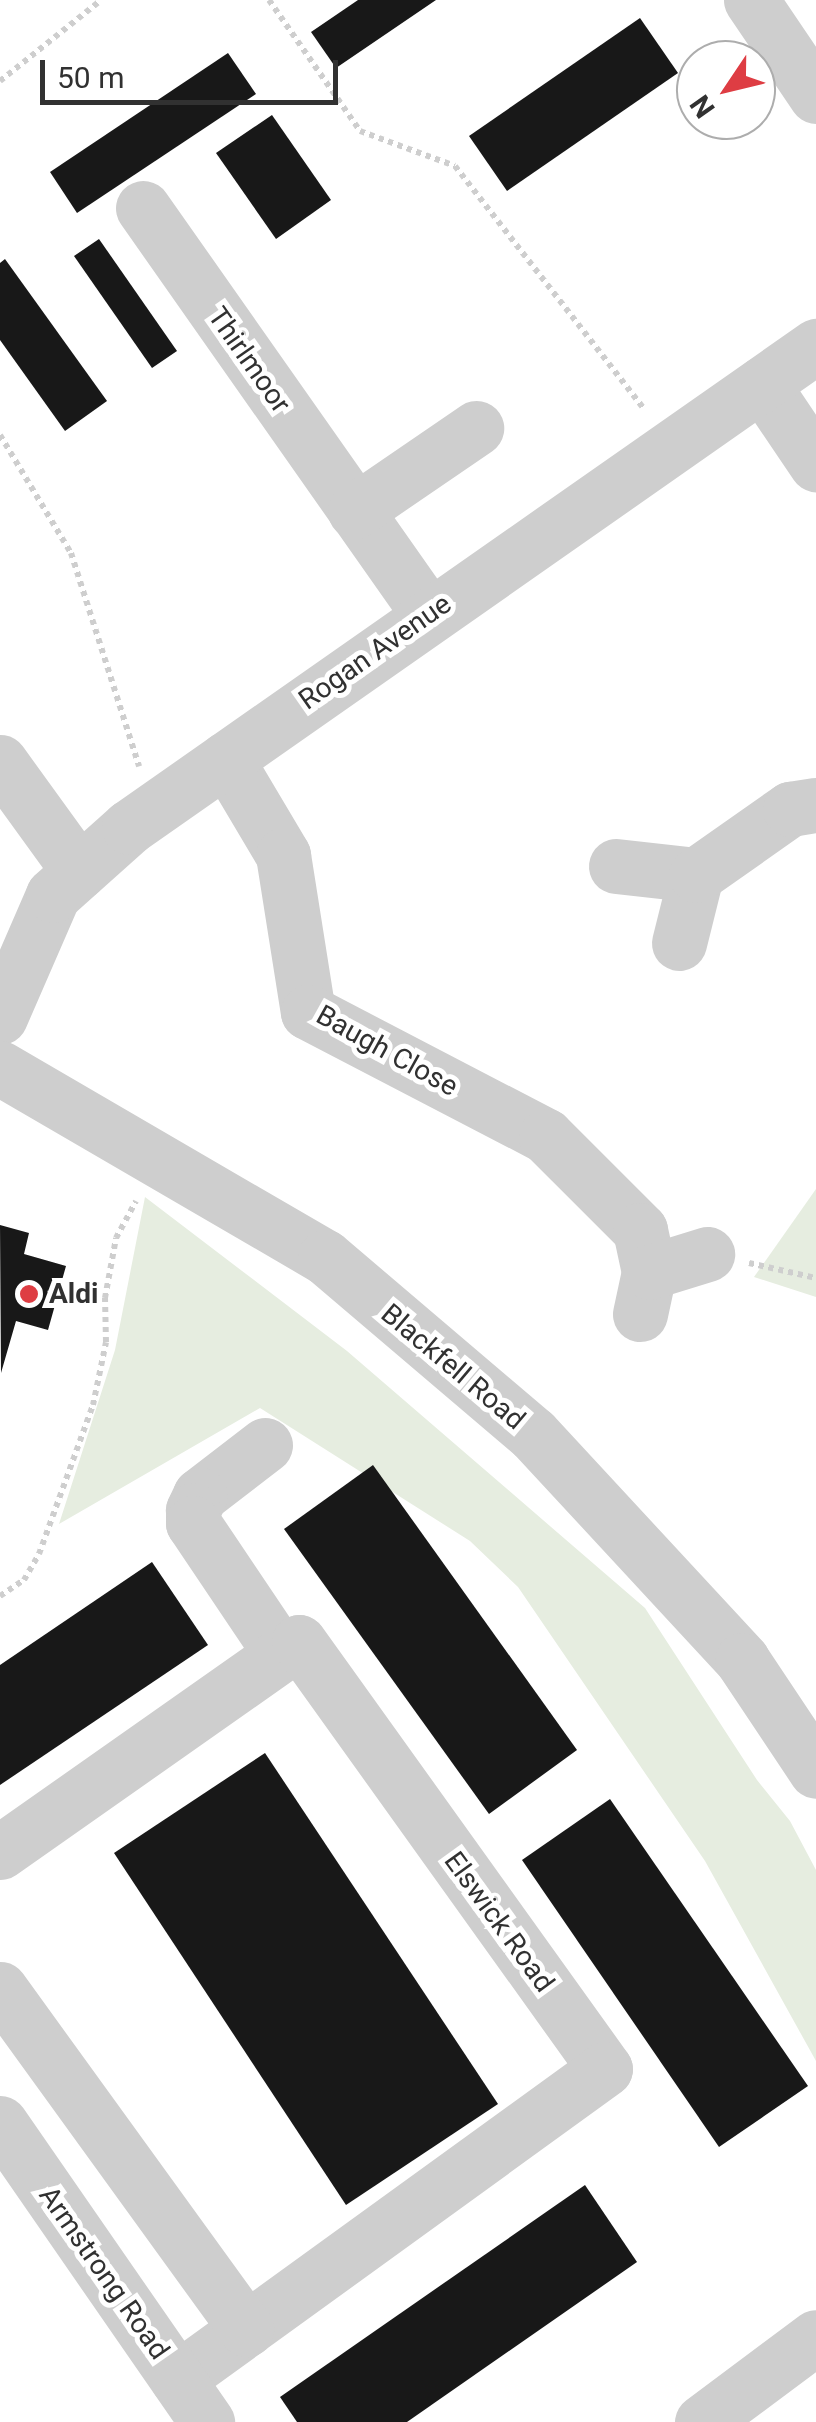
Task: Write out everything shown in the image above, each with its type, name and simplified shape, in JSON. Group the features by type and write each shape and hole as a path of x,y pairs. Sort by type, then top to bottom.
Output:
{"street":[{"path":"751,0 810,74"},
{"name":"Thirlmoor","path":"143,208 428,614"},
{"name":"Rogan Avenue","path":"0,1017 52,895 154,810 428,614 816,346"},
{"path":"762,384 816,464"},
{"path":"356,511 476,428"},
{"name":"Baugh Close","path":"226,759 283,855 308,1012 546,1136 640,1230 645,1293 706,1254"},
{"path":"0,762 80,871"},
{"path":"616,866 696,875 790,810 816,805"},
{"path":"679,942 696,875"},
{"name":"Blackfell Road","path":"0,1068 324,1257 533,1434 742,1660 816,1771"},
{"path":"0,1852 281,1654 194,1523 193,1510 200,1495 266,1446"},
{"name":"Elswick Road","path":"192,2400 246,2329 605,2069 298,1642 281,1654"},
{"path":"0,1989 246,2329"},
{"name":"Armstrong Road","path":"0,2123 192,2400"},
{"path":"702,2422 816,2337"}],"path":[{"path":"0,81 101,0"},
{"path":"269,0 360,131 455,166 672,446"},
{"path":"0,435 71,553 154,810"},
{"path":"0,1596 24,1580 40,1554 94,1406 106,1342 105,1298 116,1238 158,1160"},
{"path":"706,1254 816,1278"}],"shaded area":[{"path":"816,1189 816,1297 754,1277"},
{"path":"145,1197 347,1351 645,1608 757,1780 790,1821 816,1870 816,2061 705,1861 518,1587 470,1541 260,1408 59,1524 115,1350"}],"building":[{"path":"358,0 436,0 336,68 311,32"},
{"path":"640,18 676,70 676,74 507,191 469,136"},
{"path":"228,53 256,94 77,213 50,172"},
{"path":"272,115 331,200 276,239 216,153"},
{"path":"99,239 177,351 152,368 74,256"},
{"path":"5,259 107,401 65,431 0,340 0,263"},
{"name":"Aldi","path":"0,1225 29,1233 24,1254 66,1266 48,1330 16,1321 1,1373"},
{"path":"373,1465 577,1750 489,1814 284,1529"},
{"path":"152,1562 208,1645 0,1785 0,1665"},
{"path":"265,1753 498,2104 346,2205 114,1853"},
{"path":"610,1799 808,2086 719,2147 522,1860"},
{"path":"585,2185 637,2262 407,2422 297,2422 280,2397"}],"place":[{"name":"Aldi","path":"29,1294"}]}
